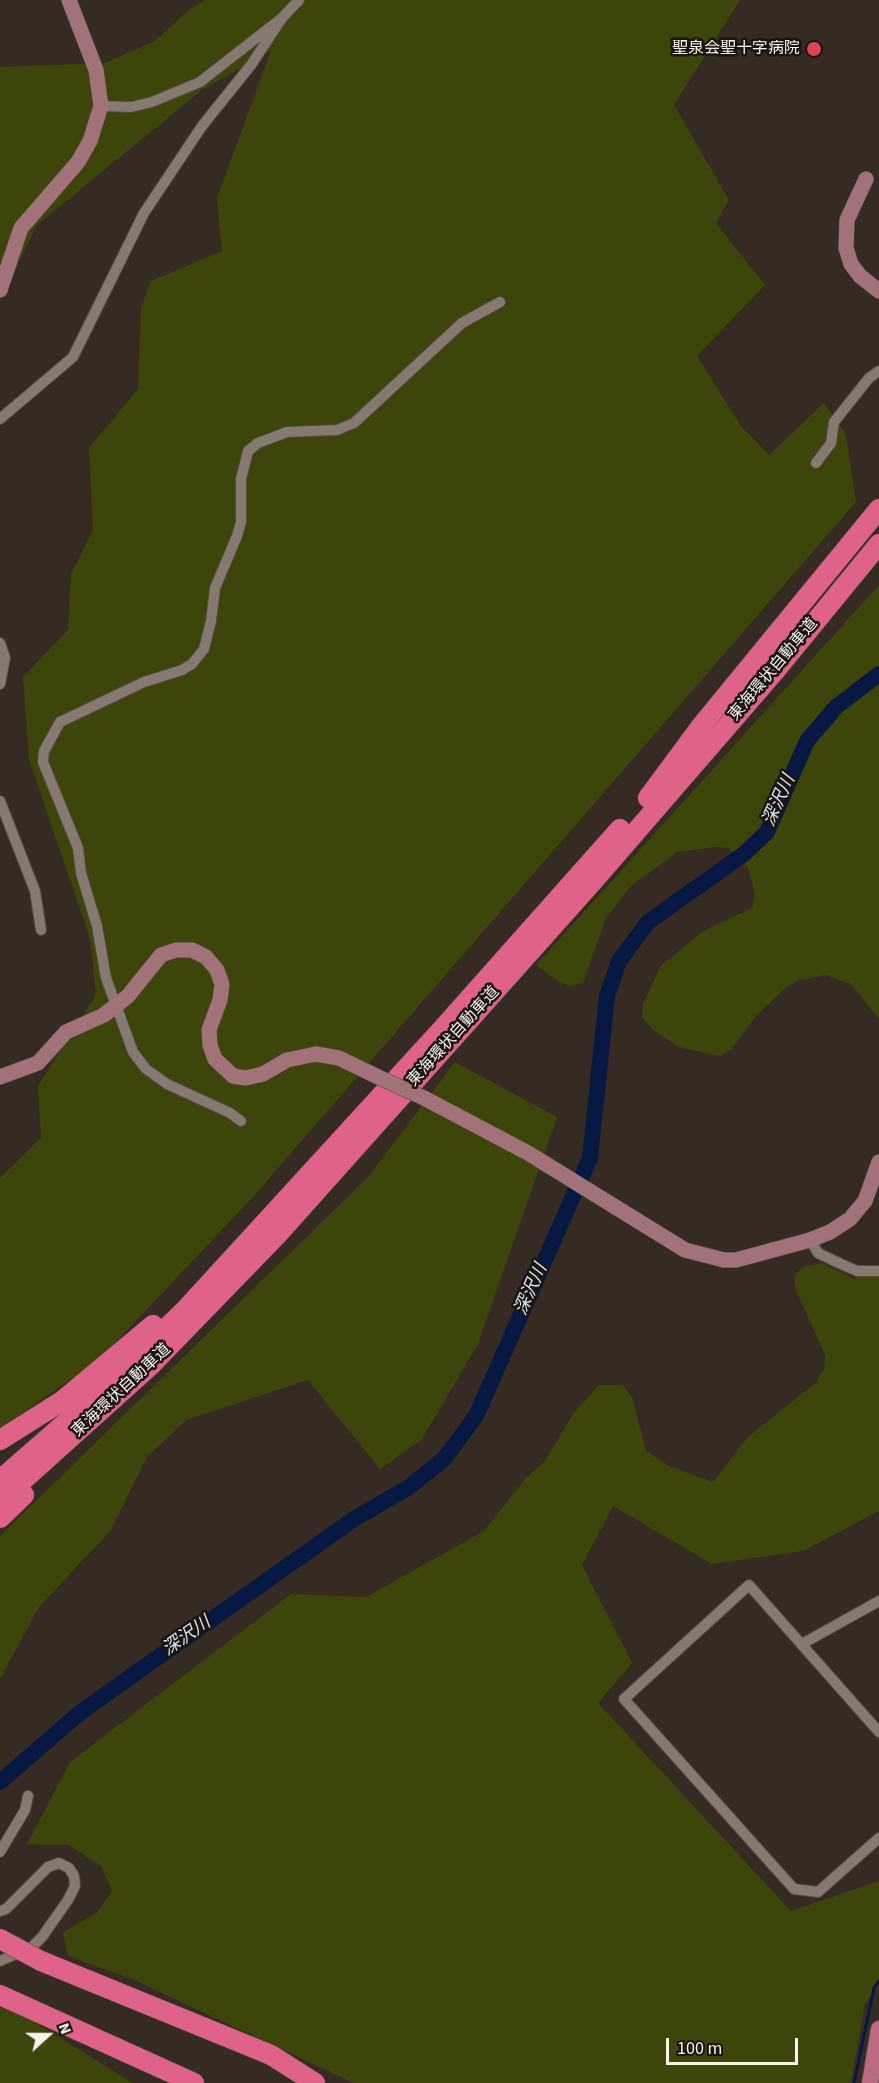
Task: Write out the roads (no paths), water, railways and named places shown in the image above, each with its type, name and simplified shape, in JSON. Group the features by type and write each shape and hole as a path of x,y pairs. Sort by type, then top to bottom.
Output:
{"highway":[{"path":"648,798 702,725 879,509"},
{"name":"東海環状自動車道","path":"0,1480 153,1343 312,1173 648,798 879,534"},
{"name":"東海環状自動車道","path":"0,1501 152,1365 220,1297 369,1133 775,671 879,544"},
{"path":"775,671 879,565"},
{"path":"0,1440 62,1401 121,1353 194,1287 312,1173"},
{"path":"0,1518 93,1430 152,1365"},
{"path":"0,1939 41,1961"},
{"path":"0,1946 271,2055 315,2083"},
{"path":"0,1995 194,2083"},
{"path":"80,2030 211,2083"}],"main road":[{"path":"870,2083 879,2029"}],"street":[{"path":"0,290 21,228 78,162 90,141 101,106 96,70 69,0"},
{"path":"101,106 131,107 152,102 200,82 282,18 299,0"},
{"path":"0,419 73,357 144,213 202,126 251,65 282,18"},
{"path":"866,179 847,220 846,248 851,264 860,276 879,291"},
{"path":"241,1121 230,1113 203,1103 167,1084 146,1069 133,1052 100,958 97,926 81,873 78,848 43,762 44,751 52,732 60,722 113,696 182,670 192,664 204,649 212,621 215,588 241,522 241,479 248,451 258,442 287,432 337,430 354,423 462,322 500,302"},
{"path":"816,463 831,442 834,422 869,378 879,371"},
{"path":"0,643 5,658 0,684"},
{"path":"0,801 35,891 41,930"},
{"path":"0,1077 38,1063 66,1032 104,1015 128,996 161,955 176,950 192,951 206,957 217,970 221,992 209,1030 210,1045 215,1059 233,1076 246,1078 263,1074 287,1060 316,1054 339,1058 424,1098 528,1153 685,1250 724,1260 736,1260 810,1240 850,1219 865,1201 879,1162"},
{"path":"810,1240 818,1252 857,1271 879,1270"},
{"path":"879,1732 749,1585 624,1699 794,1889 818,1892 879,1838"},
{"path":"802,1644 879,1601"},
{"path":"0,1852 25,1810 28,1796"},
{"path":"0,1911 6,1909 48,1867 59,1863 69,1868 74,1876 75,1886 68,1900 42,1937 32,1947 0,1961"}],"waterway":[{"name":"深沢川","path":"0,1782 76,1716 354,1519 409,1487 444,1459 476,1416 590,1158 607,996 619,961 648,922 744,854 767,832 807,741 836,707 879,674"},
{"path":"854,2083 874,1988 879,1981"}],"place":[{"name":"聖泉会聖十字病院","path":"814,49"}]}
